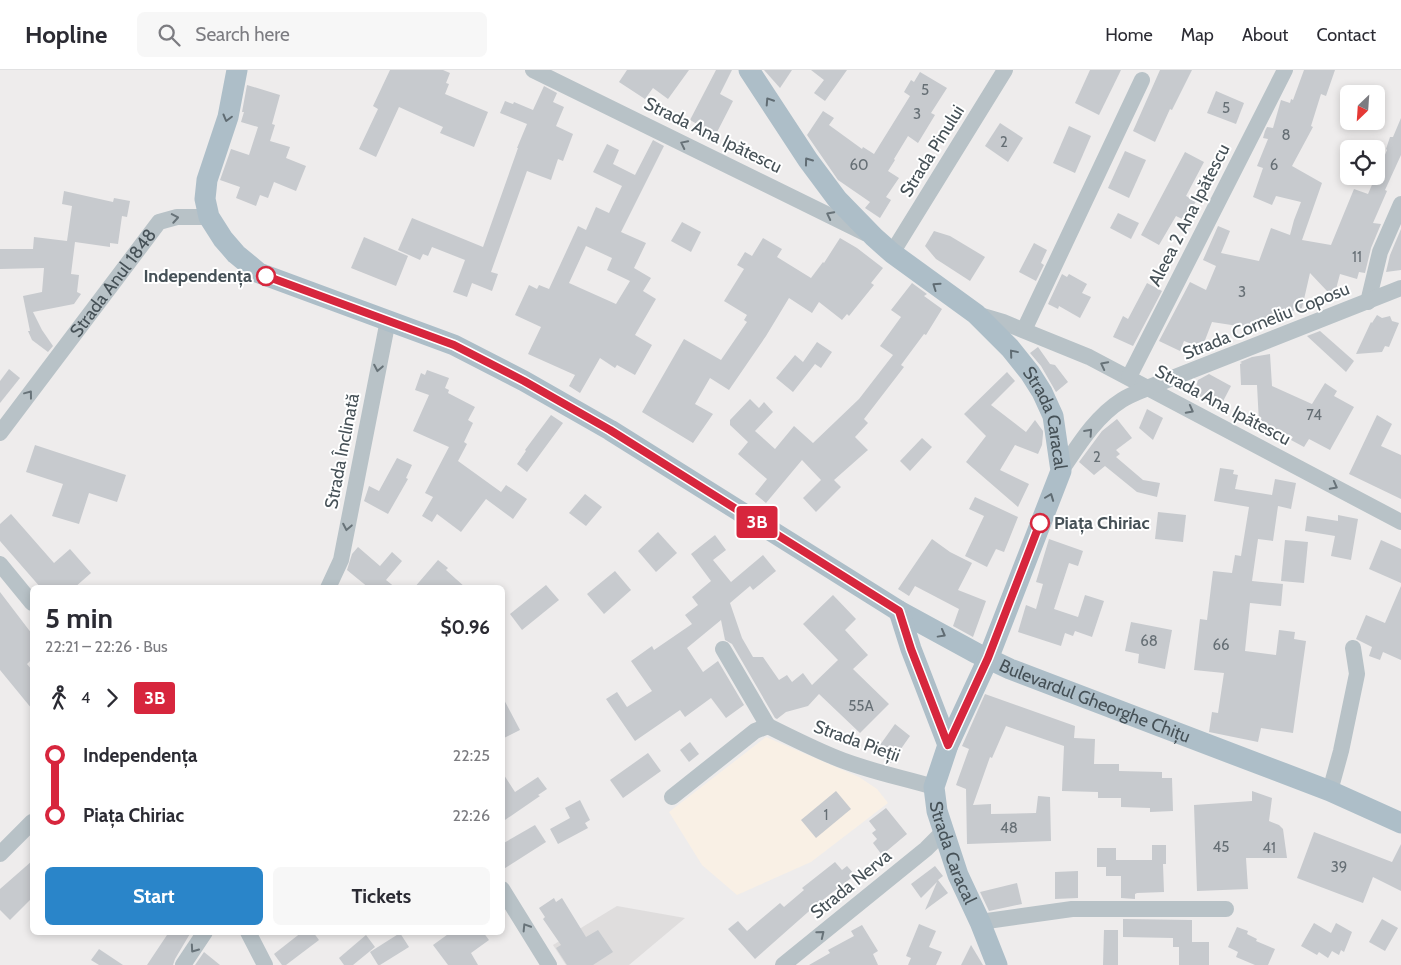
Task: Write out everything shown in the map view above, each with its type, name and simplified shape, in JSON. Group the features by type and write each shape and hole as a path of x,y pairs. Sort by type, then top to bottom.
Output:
{"main road":[{"path":"209,217 205,198 207,180 228,117 237,70"},
{"name":"Strada Caracal","path":"748,70 808,160 838,199 892,253 976,314 1010,348 1030,373 1042,392 1053,416 1061,472 988,658 948,745 934,787 937,811 943,832 958,874 997,965"},
{"name":"Bulevardul Gheorghe Chițu","path":"209,217 236,254 259,273 454,345 524,381 610,430 899,611 988,658 1010,669 1330,791 1401,823"},
{"path":"899,611 911,649 948,745"}],"street":[{"name":"Strada Ana Ipătescu","path":"533,70 874,237"},
{"name":"Strada Pinului","path":"892,253 1005,70"},
{"name":"Aleea 2 Ana Ipătescu","path":"1129,377 1285,70"},
{"path":"1024,330 1142,80"},
{"path":"1368,302 1380,252 1401,204"},
{"name":"Strada Anul 1848","path":"0,433 159,222 177,217 209,217"},
{"name":"Strada Corneliu Coposu","path":"1061,472 1082,439 1104,414 1122,400 1147,388 1401,288"},
{"name":"Strada Ana Ipătescu","path":"976,314 1024,330 1089,357 1401,522"},
{"name":"Strada Înclinată","path":"329,585 341,560 388,320"},
{"path":"0,564 30,601"},
{"path":"1330,791 1341,751 1357,674 1353,648"},
{"path":"672,797 755,731 768,726 723,649"},
{"name":"Strada Pieții","path":"768,726 834,757 885,775 934,787"},
{"path":"0,854 30,824"},
{"name":"Strada Nerva","path":"783,965 920,854 943,832"},
{"path":"505,894 549,965"},
{"path":"980,922 1072,909 1226,910"},
{"path":"183,965 203,935"},
{"path":"250,935 265,965"}],"shaded area":[{"path":"766,737 859,777 877,789 888,803 811,862 737,895 702,865 669,812"},
{"path":"617,906 685,918 629,965 566,965 553,945"}],"building":[{"path":"390,70 443,70 450,73 446,83 449,84 445,94 488,112 474,147 440,133 443,127 399,107 376,157 359,149 378,109 373,106"},
{"path":"627,70 689,70 668,99 653,88 645,99 619,82"},
{"path":"716,70 732,70 720,94 733,101 714,138 702,132 704,128 690,120"},
{"path":"764,70 792,70 780,88"},
{"path":"811,70 847,70 825,101 814,93 824,80"},
{"path":"1090,70 1121,70 1099,115 1075,103"},
{"path":"1160,70 1192,70 1172,110 1170,109 1155,142 1133,131"},
{"path":"1304,70 1335,70 1326,96 1321,94 1311,126 1313,127 1292,166 1322,183 1302,240 1331,245 1354,189 1368,194 1372,185 1385,185 1386,149 1390,137 1393,137 1401,118 1401,155 1373,223 1381,224 1371,248 1365,273 1359,272 1357,279 1340,274 1336,289 1333,292 1327,291 1310,273 1302,308 1268,319 1267,322 1251,328 1212,322 1202,348 1184,341 1180,351 1159,341 1190,282 1206,290 1216,266 1203,260 1218,226 1230,231 1221,253 1259,261 1271,228 1290,235 1301,202 1276,196 1272,205 1253,197 1263,168 1257,166 1268,139 1263,138 1265,131 1267,127 1273,128 1281,100 1290,103 1291,99 1293,100"},
{"path":"920,72 947,88 931,113 935,115 918,143 908,136 894,159 888,171 899,178 886,197 891,200 880,218 865,208 870,202 838,180 807,135 823,111 834,118 829,125 862,149 863,147 874,154 910,96 904,92 911,80 914,82"},
{"path":"247,85 280,95 272,124 275,125 270,141 290,147 286,158 306,166 296,191 274,182 268,198 260,195 256,206 236,198 240,187 220,180 231,149 249,155 258,127 241,122"},
{"path":"544,86 557,93 553,102 564,107 556,126 573,134 563,161 558,159 551,180 527,171 491,272 498,274 492,291 472,283 467,297 453,292 465,260 432,247 428,256 423,254 420,260 398,250 412,218 483,247 527,124 500,113 505,101 513,104 514,102 533,110"},
{"path":"1216,91 1244,103 1236,124 1207,113"},
{"path":"1000,123 1023,138 1008,162 985,146"},
{"path":"1069,126 1091,136 1075,173 1053,163"},
{"path":"653,140 664,146 621,232 646,243 634,268 651,278 643,291 656,299 635,335 652,345 635,375 617,365 615,368 600,358 580,393 569,386 575,375 528,354 541,327 515,315 529,285 537,289 539,285 549,289 578,226 586,230 596,207 609,213 622,186 593,172 607,144 619,150 613,164 635,175","holes":["586,246 612,258 607,270 630,281 616,304 569,283"]},
{"path":"1125,151 1146,160 1129,198 1108,188"},
{"path":"1185,152 1204,162 1186,196 1196,201 1186,221 1176,216 1159,245 1141,235"},
{"path":"64,191 113,202 114,198 130,201 127,217 122,216 118,244 110,243 110,247 75,242 71,274 79,275 77,292 81,294 74,304 33,312 53,346 48,352 32,340 28,331 30,331 23,296 42,292 44,268 0,269 0,249 33,249 34,237 67,241 72,206 62,204"},
{"path":"1118,213 1139,223 1131,239 1110,228"},
{"path":"682,222 701,232 691,252 671,241"},
{"path":"1401,229 1401,270 1386,272 1390,255"},
{"path":"934,231 950,236 985,257 970,281 936,259 925,246"},
{"path":"364,237 408,256 396,286 351,268"},
{"path":"763,238 782,249 777,257 811,278 824,263 840,238 857,248 883,268 871,283 874,285 849,316 847,314 842,320 819,302 812,313 789,298 729,390 710,378 695,404 713,414 693,443 642,412 684,339 721,360 747,322 744,320 747,315 724,301 744,269 737,265 745,252 752,256"},
{"path":"1034,243 1047,250 1041,263 1044,265 1036,281 1019,272"},
{"path":"1062,274 1067,277 1069,274 1087,284 1082,293 1091,297 1080,318 1059,306 1058,309 1048,304"},
{"path":"912,283 927,294 924,296 942,309 926,335 924,334 901,365 904,367 864,419 868,423 855,437 868,450 834,480 841,487 816,512 803,498 821,480 802,460 766,503 755,494 767,479 738,454 748,442 730,425 730,420 750,399 759,408 764,402 773,412 755,431 775,449 794,426 813,443 859,399 893,355 880,346 901,317 891,310"},
{"path":"1147,283 1162,291 1133,346 1113,337 1123,316 1128,319"},
{"path":"1377,315 1382,318 1390,316 1392,321 1399,323 1389,347 1385,346 1382,352 1356,354 1371,322"},
{"path":"1320,331 1354,361 1346,372 1307,336"},
{"path":"817,342 832,352 821,368 815,364 793,392 776,378 795,355 803,362"},
{"path":"1038,347 1050,364 1055,365 1068,382 1056,392 1041,366 1030,353"},
{"path":"1270,354 1272,386 1312,404 1325,383 1337,391 1334,396 1354,407 1330,450 1309,439 1304,447 1291,440 1293,437 1259,423 1257,385 1241,385 1240,364 1242,363 1240,362 1252,357"},
{"path":"9,369 20,378 0,403 0,381"},
{"path":"427,370 449,378 445,388 449,390 448,393 475,407 468,420 473,423 464,442 467,444 458,461 501,492 506,485 527,499 513,519 486,499 461,532 437,514 432,522 422,516 433,497 425,493 449,447 413,431 429,395 415,390 421,373 425,375"},
{"path":"1007,372 1015,381 991,405 1026,432 1035,420 1043,431 1042,445 1038,454 1015,445 1000,470 1029,484 1018,507 966,462 986,436 964,414"},
{"path":"1209,374 1231,386 1220,407 1197,395 1195,391 1198,380"},
{"path":"1147,409 1163,418 1153,440 1139,428"},
{"path":"551,415 563,423 527,472 517,464"},
{"path":"1377,415 1392,424 1381,446 1401,455 1401,499 1349,474"},
{"path":"1117,419 1132,438 1116,450 1120,454 1116,457 1143,480 1160,483 1157,497 1137,492 1105,466 1094,475 1079,462 1102,431"},
{"path":"922,438 932,447 910,471 900,461"},
{"path":"35,445 126,475 117,502 89,493 79,524 52,516 63,484 26,472"},
{"path":"397,458 412,465 406,478 408,479 388,514 364,501 369,486 379,491"},
{"path":"1220,468 1234,470 1233,474 1238,475 1235,489 1272,495 1275,479 1296,483 1291,509 1278,506 1273,541 1258,539 1252,581 1283,584 1281,606 1250,603 1245,651 1276,655 1279,630 1295,632 1294,639 1306,641 1293,733 1261,728 1258,742 1209,732 1212,712 1218,713 1224,673 1194,670 1200,619 1207,620 1213,571 1232,573 1235,555 1241,556 1249,507 1214,501"},
{"path":"585,494 602,507 586,526 569,513"},
{"path":"975,497 1018,517 1004,552 996,549 987,567 965,556 984,516 969,509"},
{"path":"1158,512 1186,515 1183,542 1155,539"},
{"path":"11,514 54,563 70,549 91,573 77,585 38,585 0,541 0,524"},
{"path":"1338,515 1358,519 1351,560 1331,556 1335,536 1305,531 1307,516 1338,521"},
{"path":"658,532 677,553 656,572 638,551"},
{"path":"715,535 726,550 713,560 731,582 763,555 776,571 753,590 750,586 730,603 742,638 753,657 763,657 779,680 787,675 792,682 803,673 812,685 838,660 803,624 833,595 856,619 845,630 868,655 853,669 889,704 860,733 819,694 808,706 786,712 777,719 775,718 732,644 725,640 721,620 687,648 703,672 718,661 744,705 726,718 711,698 685,717 680,710 635,741 606,699 617,692 627,707 652,691 631,661 652,646 654,650 692,624 685,615 698,605 692,597 711,581 691,554"},
{"path":"932,539 950,552 972,563 958,590 986,601 973,637 953,626 959,609 915,586 909,596 898,589"},
{"path":"1049,539 1083,551 1078,566 1069,563 1054,609 1078,617 1085,595 1104,601 1092,637 1075,631 1073,636 1065,633 1061,646 1018,632 1026,605 1036,609 1043,584 1036,582"},
{"path":"1285,540 1308,542 1304,583 1281,581"},
{"path":"1381,540 1401,549 1401,583 1369,569"},
{"path":"358,547 380,566 392,552 402,561 386,580 392,585 365,585 347,570 352,554"},
{"path":"438,560 463,585 417,585"},
{"path":"615,571 631,590 604,614 587,594"},
{"path":"546,585 559,600 522,630 510,614"},
{"path":"1401,586 1401,660 1383,652 1380,660 1369,656 1372,647 1356,639 1366,615 1385,623"},
{"path":"0,592 30,631 30,661 27,664 30,668 30,707 0,670"},
{"path":"1131,622 1172,630 1165,669 1138,663 1139,654 1125,651"},
{"path":"985,694 1075,726 1074,738 1095,739 1094,764 1119,764 1119,771 1162,772 1162,778 1172,778 1173,811 1150,812 1150,808 1121,807 1121,798 1098,798 1098,792 1062,791 1064,746 1006,726 992,758 990,757 973,805 991,804 991,814 1036,813 1038,796 1050,797 1051,841 967,844 966,789 956,785 969,749 962,746"},
{"path":"505,702 520,730 505,738"},
{"path":"895,724 910,736 891,763 875,752"},
{"path":"690,742 699,754 689,762 680,750"},
{"path":"648,753 661,771 623,798 610,780"},
{"path":"505,777 515,792 538,777 547,789 538,795 540,796 505,820"},
{"path":"836,791 851,809 816,838 801,820"},
{"path":"1252,791 1272,798 1269,821 1283,829 1287,858 1246,858 1248,889 1197,891 1194,805 1252,801"},
{"path":"580,800 590,820 585,823 588,828 558,844 550,829 570,818 565,808"},
{"path":"886,808 907,834 882,855 873,843 877,839 872,833 876,830 869,821"},
{"path":"535,825 546,842 505,868 505,842"},
{"path":"1314,832 1392,862 1401,844 1401,891 1373,877 1363,903 1297,878"},
{"path":"1152,845 1166,845 1166,864 1163,864 1164,892 1137,893 1135,894 1135,899 1121,898 1121,876 1106,876 1106,867 1097,867 1097,848 1116,848 1116,860 1152,860"},
{"path":"835,862 842,870 847,866 855,875 816,905 755,959 728,929 738,921 747,931 780,903 784,907 804,890 802,888"},
{"path":"30,863 30,900 10,920 0,910 0,889"},
{"path":"935,866 943,876 938,880 948,893 925,910 937,882 921,898 911,884"},
{"path":"1078,871 1078,898 1055,899 1055,872"},
{"path":"1017,883 1022,904 989,911 980,892"},
{"path":"554,898 556,902 562,898 586,937 598,930 613,952 593,965 567,965 556,948 561,945 543,919 545,917 539,908"},
{"path":"1123,919 1192,920 1192,942 1209,942 1209,965 1179,965 1179,947 1173,947 1173,938 1123,937"},
{"path":"1382,919 1398,928 1385,951 1369,942"},
{"path":"1314,923 1331,933 1336,923 1352,932 1344,952 1341,950 1339,955 1332,951 1328,958 1319,952 1317,955 1301,946"},
{"path":"919,924 936,931 929,947 942,952 936,965 908,965 911,958 906,956"},
{"path":"862,925 878,951 873,954 878,965 809,965 830,953 828,950 854,936 851,931"},
{"path":"1237,927 1248,931 1247,934 1257,939 1256,941 1275,949 1268,965 1255,965 1236,957 1238,952 1228,947"},
{"path":"1104,930 1118,930 1118,965 1103,965"},
{"path":"167,935 189,935 173,965 147,965"},
{"path":"298,935 315,935 319,940 286,965 282,965 274,954"},
{"path":"366,935 375,947 353,965 344,965 339,958"},
{"path":"397,935 401,935 409,947 380,965 378,965 370,952"},
{"path":"447,935 485,935 489,940 471,953 478,965 448,965 433,945"},
{"path":"971,945 983,965 961,965"},
{"path":"99,949 123,965 99,965 91,960"},
{"path":"204,952 220,965 195,965"}],"bus line":[{"name":"3B","path":"266,276 454,345 524,381 610,430 899,611 911,649 948,745 988,658 1040,523"}],"place":[{"name":"Independența","path":"266,276"},
{"name":"Piața Chiriac","path":"1040,523"}]}
